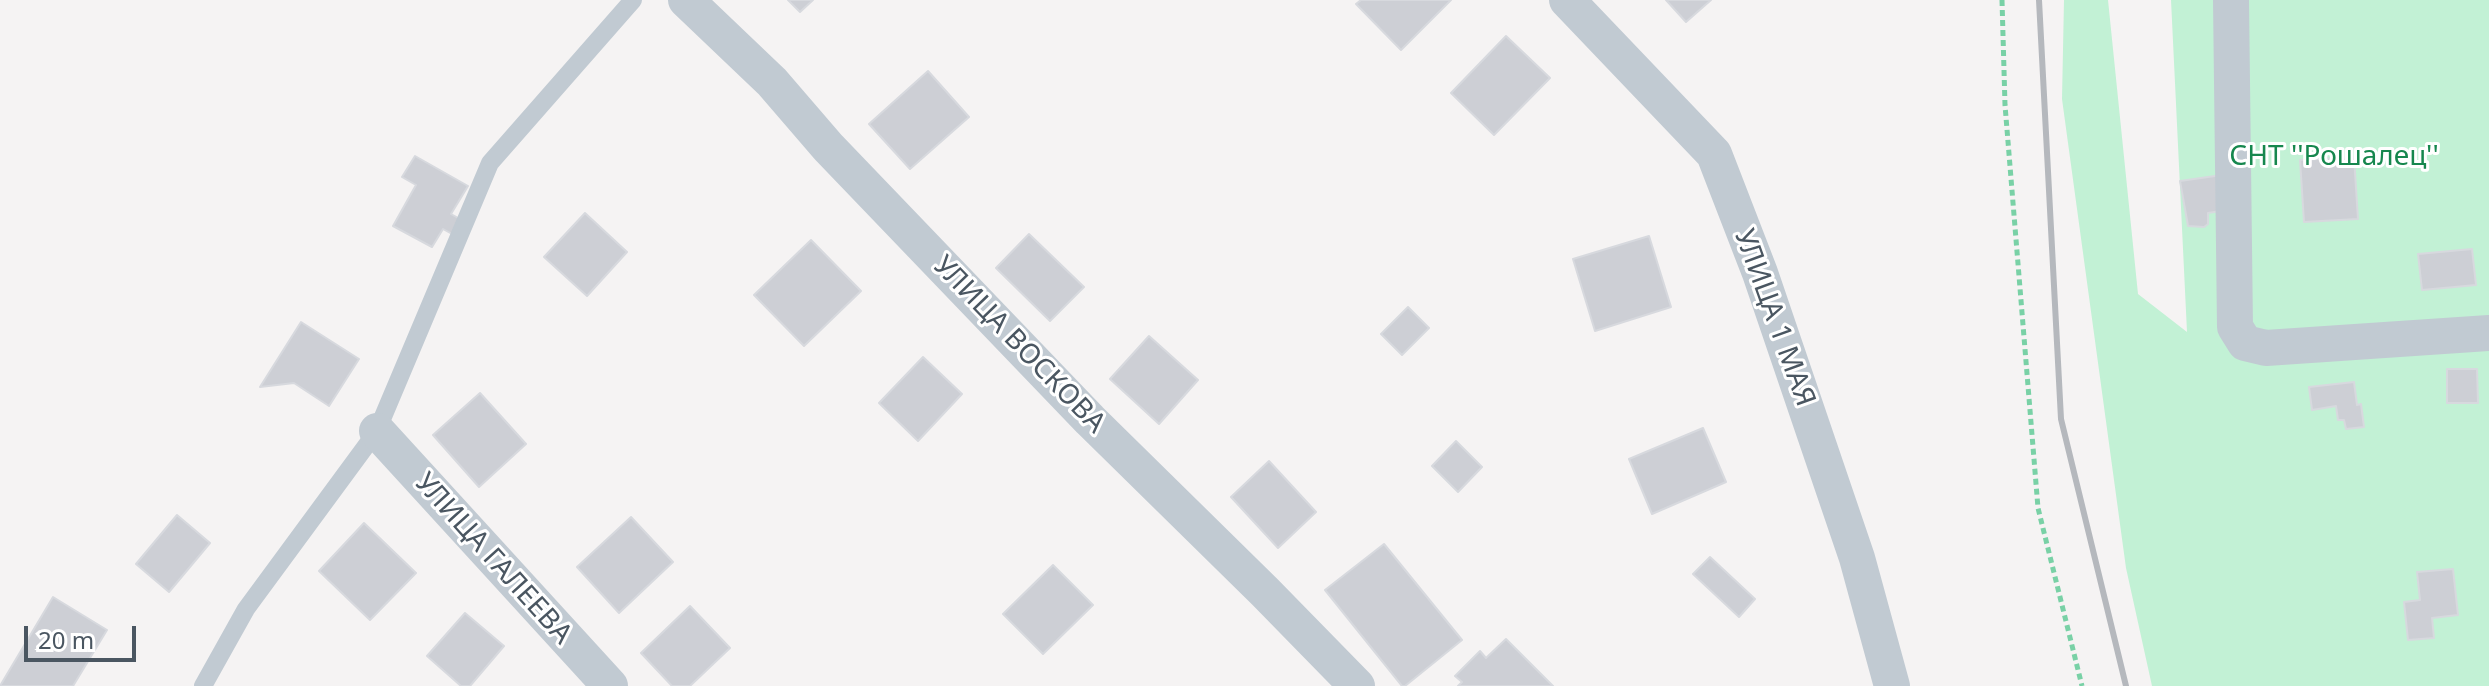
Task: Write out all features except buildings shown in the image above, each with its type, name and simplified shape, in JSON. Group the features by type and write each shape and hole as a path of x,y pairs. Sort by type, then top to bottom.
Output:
{"street":[{"name":"УЛИЦА ВОСКОВА","path":"686,0 772,82 828,147 1090,420 1357,686"},
{"name":"УЛИЦА 1 МАЯ","path":"1567,0 1714,154 1760,273 1857,558 1892,686"},
{"path":"2231,0 2235,327 2245,343 2266,348 2489,333"},
{"name":"УЛИЦА ГАЛЕЕВА","path":"377,431 610,686"}],"lane":[{"path":"203,686 246,609 377,431 490,163 633,0"}],"path":[{"path":"2002,0 2005,105 2038,508 2082,686"}],"green space":[{"name":"СНТ ''Рошалец''","path":"2064,0 2108,0 2138,294 2187,332 2171,0 2489,0 2489,686 2152,686 2126,568 2062,99"}],"railway":[{"path":"2039,0 2061,419 2126,686"}]}
